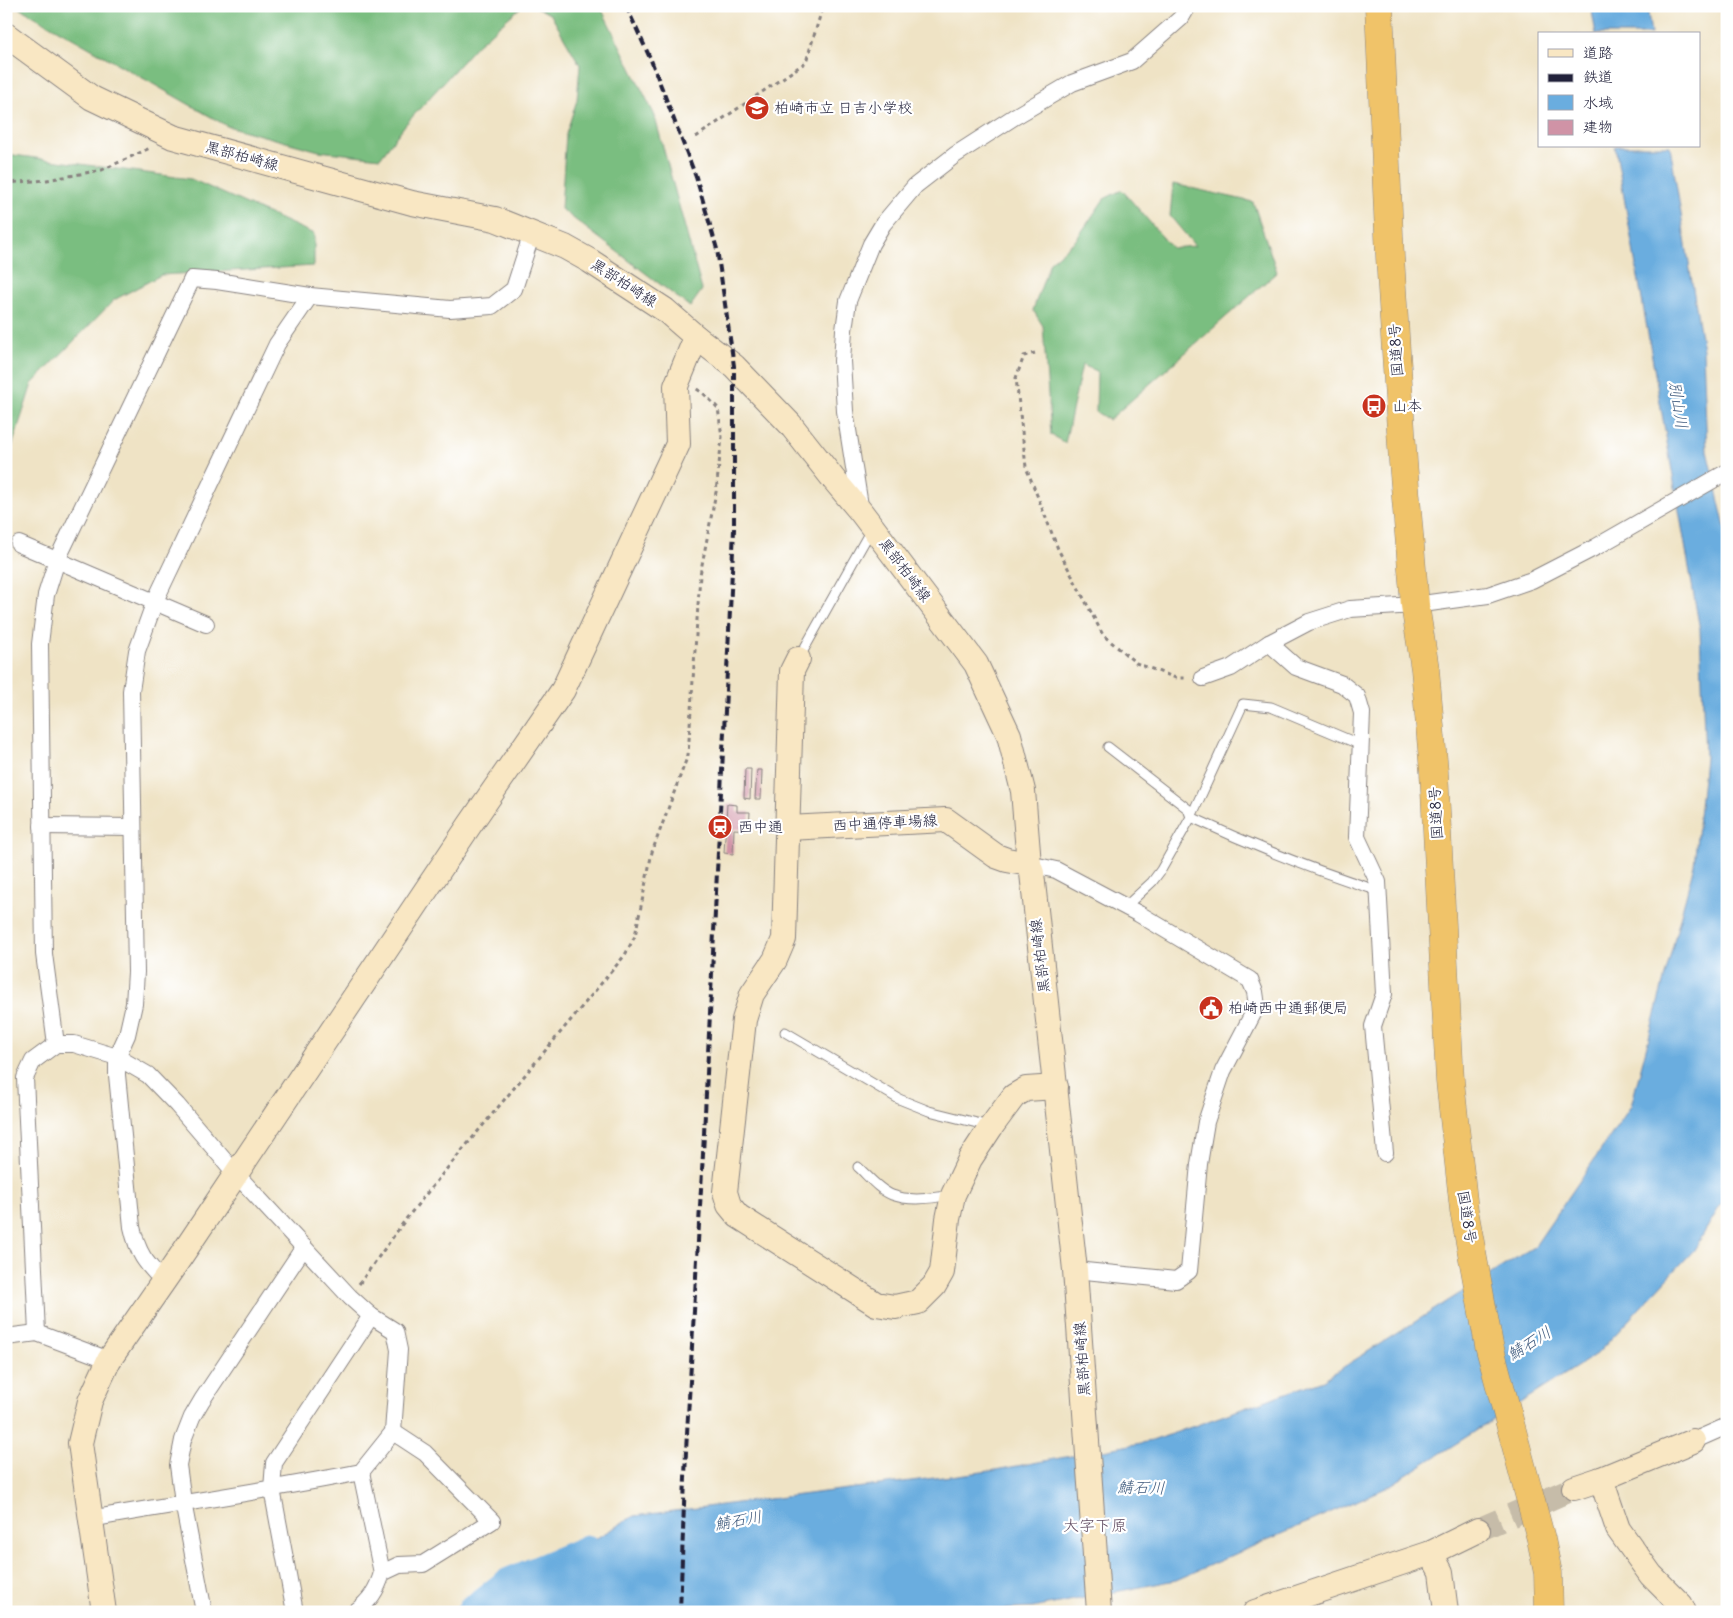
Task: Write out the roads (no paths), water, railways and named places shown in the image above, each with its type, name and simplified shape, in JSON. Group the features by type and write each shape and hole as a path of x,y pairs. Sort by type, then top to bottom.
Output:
{"highway":[{"name":"国道8号","path":"1379,6 1390,257 1403,462 1415,605 1425,670 1434,772 1450,1081 1466,1220 1489,1345 1548,1573 1549,1612"}],"street":[{"path":"867,519 845,411 842,361 848,301 871,244 882,224 915,186 955,155 1072,83 1132,61 1181,18 1188,6"},
{"name":"黒部柏崎線","path":"6,35 92,98 173,137 412,203 495,218 564,246 590,260 664,310 734,366 779,412 867,519 976,664 1009,735 1023,791 1029,864 1032,873 1075,1270 1099,1612"},
{"path":"56,1044 44,954 40,644 46,595 57,560 192,279 217,281 310,296 450,309 492,306 514,289 532,233"},
{"path":"163,1282 144,1261 136,1245 132,1227 117,1075 117,1057 127,1035 134,1004 136,972 131,691 137,651 155,601 277,344 310,296"},
{"path":"104,1612 80,1443 90,1401 109,1360 236,1174 468,826 563,690 678,444 676,386 696,337"},
{"path":"1203,678 1231,668 1269,643 1309,622 1350,609 1415,605 1488,595 1532,580 1596,547 1727,472"},
{"path":"18,544 206,624"},
{"path":"1269,643 1296,667 1342,684 1357,696 1362,713 1357,837 1378,882 1379,891 1384,994 1373,1026 1385,1153"},
{"path":"798,659 792,671 784,939 775,960 752,994 744,1020 725,1192 729,1205 738,1216 876,1304 895,1307 918,1302 934,1286 942,1272 948,1219 953,1195 970,1159 1014,1096 1026,1090 1056,1087"},
{"name":"西中通停車場線","path":"788,828 946,820 996,856 1029,864"},
{"path":"42,826 133,827"},
{"path":"1029,864 1056,870 1125,907 1250,980 1255,992 1257,1006 1223,1072 1206,1122 1199,1164 1188,1271 1176,1280 1075,1270"},
{"path":"37,1333 25,1078 33,1061 56,1044 74,1044 117,1057 148,1075 178,1105 236,1174 350,1297 395,1332 399,1350 393,1432 361,1472 272,1489 183,1502 90,1519"},
{"path":"204,1612 183,1502 178,1465 183,1440 192,1417 304,1247"},
{"path":"294,1612 272,1489 274,1463 372,1316"},
{"path":"6,1337 37,1333 109,1360"},
{"path":"1574,1488 1601,1479 1727,1426"},
{"path":"382,1573 399,1565 423,1564 492,1522 425,1453 393,1432"},
{"path":"355,1612 367,1603 377,1589 382,1573 361,1472"},
{"path":"1601,1479 1618,1529 1651,1575 1681,1606 1684,1612"},
{"path":"1255,1612 1431,1553 1478,1530"},
{"path":"1431,1553 1441,1572 1446,1612"}],"lane":[{"path":"798,659 867,519"},
{"path":"1125,907 1152,882 1161,870 1191,817 1243,704 1272,708 1361,744"},
{"path":"1108,747 1188,809 1191,817 1249,844 1322,873 1379,891"},
{"path":"785,1032 899,1099 929,1111 991,1127"},
{"path":"858,1167 892,1195 913,1199 953,1195"}],"water":[{"path":"1591,6 1647,6 1651,32 1596,32"},
{"name":"別山川","path":"1615,148 1670,148 1703,350 1707,451 1727,536 1727,1194 1694,1250 1597,1354 1386,1488 1176,1580 1033,1608 943,1612 471,1612 634,1516 990,1471 1152,1441 1323,1380 1535,1246 1631,1106 1694,865 1705,758 1700,630"}],"waterway":[{"name":"鯖石川","path":"471,1612 508,1583 587,1550"}],"tunnel":[{"path":"1478,1530 1574,1488"}],"railway":[{"path":"626,6 651,60 696,177 717,249 734,366 734,530 703,1154 686,1451 680,1612"}],"place":[{"name":"柏崎市立 日吉小学校","path":"757,108"},
{"name":"山本","path":"1374,406"},
{"name":"西中通","path":"720,827"},
{"name":"柏崎西中通郵便局","path":"1211,1008"}],"district":[{"name":"大字下原","path":"1095,1525"}]}
